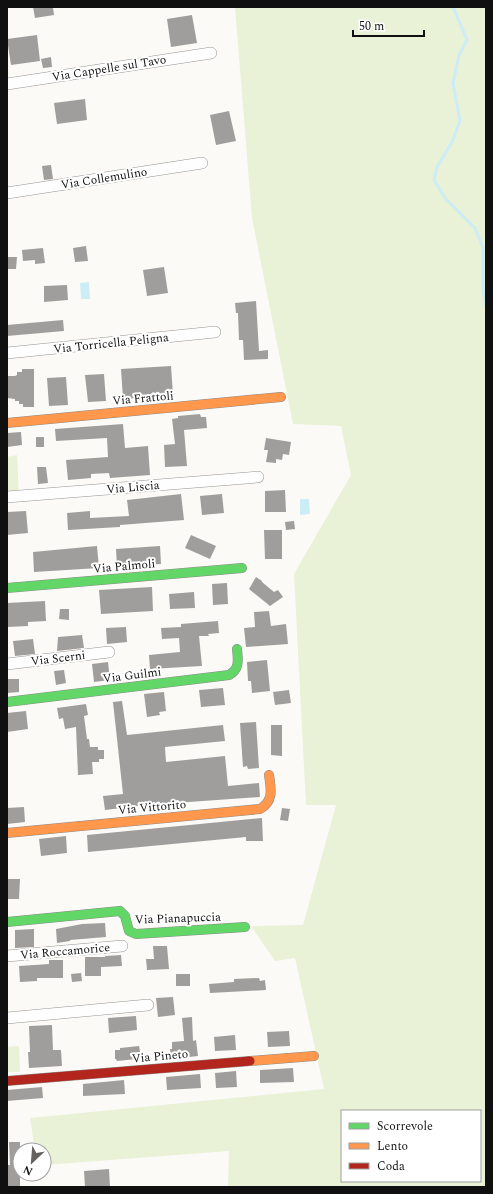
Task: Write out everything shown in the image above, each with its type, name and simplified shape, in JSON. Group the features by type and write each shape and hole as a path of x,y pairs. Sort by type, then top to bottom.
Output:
{"street":[{"name":"Via Cappelle sul Tavo","path":"7,84 211,52"},
{"name":"Via Collemulino","path":"7,193 202,163"},
{"name":"Via Torricella Peligna","path":"7,353 215,332"},
{"name":"Via Frattoli","path":"7,423 281,397"},
{"name":"Via Liscia","path":"7,497 258,477"},
{"name":"Via Palmoli","path":"7,588 242,568"},
{"name":"Via Guilmi","path":"7,702 229,675 235,671 238,665 237,648"},
{"name":"Via Scerni","path":"7,664 109,652"},
{"name":"Via Vittorito","path":"7,833 260,809 266,806 270,800 271,793 269,775"},
{"name":"Via Pianapuccia","path":"7,922 120,911 125,916 129,931 136,934 245,927"},
{"name":"Via Roccamorice","path":"7,956 122,946"},
{"path":"7,1018 148,1005"},
{"name":"Via Pineto","path":"7,1081 314,1056"}],"green space":[{"path":"235,7 486,7 486,1187 228,1187 229,1151 52,1164 52,1142 34,1142 30,1118 324,1089 295,958 275,961 251,926 303,925 336,805 306,805 294,574 351,475 341,426 293,424 252,218"},
{"path":"17,455 19,494 7,495 7,457"},
{"path":"19,1046 20,1072 7,1072 7,1047"}],"water":[{"path":"89,282 90,299 81,299 80,283"},
{"path":"300,499 309,499 310,514 300,515"}],"building":[{"path":"33,7 53,7 54,15 35,18"},
{"path":"192,15 197,43 171,47 167,19"},
{"path":"37,35 40,61 11,65 7,39"},
{"path":"51,57 52,67 43,68 41,59"},
{"path":"85,99 87,120 57,124 54,103"},
{"path":"229,111 236,141 216,145 210,115"},
{"path":"51,165 53,179 44,180 42,166"},
{"path":"86,246 88,261 75,262 73,248"},
{"path":"43,248 45,263 35,264 35,260 23,261 22,250"},
{"path":"7,257 17,257 16,269 7,269"},
{"path":"164,267 168,293 147,296 143,270"},
{"path":"67,285 68,300 44,302 44,286"},
{"path":"256,301 259,351 268,350 268,359 244,360 243,340 239,340 238,313 236,313 235,303"},
{"path":"63,320 64,331 7,336 7,325"},
{"path":"171,366 173,395 123,399 121,369"},
{"path":"22,369 34,369 34,407 23,407 23,404 19,404 19,401 7,398 7,376 15,376 17,375 17,372 22,372"},
{"path":"104,374 106,401 88,402 85,375"},
{"path":"66,377 68,405 49,406 47,378"},
{"path":"200,414 201,417 206,417 207,428 184,430 187,466 165,467 164,445 175,444 172,419 178,418 178,416"},
{"path":"123,424 125,448 148,446 150,475 110,478 109,473 91,474 91,478 68,480 66,460 108,457 107,438 56,441 55,429"},
{"path":"21,432 22,445 7,447 7,433"},
{"path":"36,437 44,437 44,447 36,447"},
{"path":"266,438 291,442 289,455 283,454 282,460 276,459 276,463 266,462 268,450 264,450"},
{"path":"37,467 46,467 48,483 38,484"},
{"path":"285,490 286,512 265,512 265,491"},
{"path":"181,494 184,520 120,525 120,527 68,530 67,513 90,511 90,518 129,516 127,500"},
{"path":"222,494 224,513 202,515 200,496"},
{"path":"26,511 28,533 7,535 7,512"},
{"path":"294,521 295,529 286,530 285,522"},
{"path":"264,530 282,530 282,559 265,559"},
{"path":"191,535 216,546 210,559 185,548"},
{"path":"97,546 99,568 34,572 33,552"},
{"path":"160,546 161,564 117,567 116,549"},
{"path":"256,577 274,592 278,590 283,597 270,606 249,589"},
{"path":"227,583 228,604 213,605 212,584"},
{"path":"152,587 153,611 101,614 99,590"},
{"path":"194,592 195,608 170,609 169,594"},
{"path":"45,601 46,621 28,622 28,626 7,627 7,603"},
{"path":"60,609 69,609 69,620 59,619"},
{"path":"269,611 271,626 286,624 288,644 246,647 244,628 255,627 254,612"},
{"path":"218,621 219,633 208,634 209,636 199,636 202,666 150,669 149,655 180,652 179,638 162,639 161,628 181,627 181,624"},
{"path":"126,627 127,642 107,644 106,628"},
{"path":"82,635 84,648 57,651 58,637"},
{"path":"33,639 35,654 15,656 13,641"},
{"path":"267,660 270,691 252,693 251,681 248,681 247,662"},
{"path":"108,662 110,680 94,682 92,664"},
{"path":"64,670 66,683 56,685 54,671"},
{"path":"7,679 19,679 19,692 7,693"},
{"path":"223,688 225,705 201,707 199,690"},
{"path":"289,690 291,703 275,705 273,692"},
{"path":"164,692 166,711 159,712 160,715 147,717 144,694"},
{"path":"122,701 127,735 223,725 225,741 165,747 166,762 225,756 228,786 259,783 260,797 146,805 105,810 103,796 123,794 113,702"},
{"path":"86,704 88,715 84,716 87,739 89,739 90,747 98,747 98,750 104,750 104,759 99,759 99,762 92,762 93,774 78,775 76,727 65,729 63,718 59,719 57,708"},
{"path":"26,711 28,729 7,732 7,713"},
{"path":"256,722 259,768 248,769 247,766 243,767 240,723"},
{"path":"271,725 282,725 282,756 271,755"},
{"path":"24,807 25,822 7,824 7,808"},
{"path":"282,808 290,809 288,821 280,820"},
{"path":"262,818 263,841 246,841 246,837 88,852 87,835"},
{"path":"66,836 67,853 41,856 39,839"},
{"path":"7,879 20,879 19,899 7,899"},
{"path":"105,923 106,937 70,940 57,943 56,929 82,924"},
{"path":"34,929 34,947 15,948 15,930"},
{"path":"153,946 167,946 169,969 147,970 146,959 154,959"},
{"path":"121,955 122,966 101,967 101,976 85,976 85,957"},
{"path":"49,960 63,960 63,978 37,978 37,981 20,982 19,966 49,964"},
{"path":"81,973 82,981 72,982 71,974"},
{"path":"176,974 190,974 190,986 176,986"},
{"path":"259,978 260,981 265,980 266,990 210,993 209,984 234,982 234,979"},
{"path":"173,997 175,1015 158,1017 156,998"},
{"path":"136,1016 137,1030 109,1033 108,1018"},
{"path":"192,1017 193,1041 196,1040 198,1056 171,1059 170,1049 172,1049 172,1042 184,1041 182,1018"},
{"path":"52,1025 53,1050 61,1050 62,1066 29,1068 29,1026"},
{"path":"289,1031 290,1046 268,1047 267,1032"},
{"path":"235,1035 236,1050 215,1051 214,1037"},
{"path":"139,1046 141,1057 117,1061 115,1059 115,1050"},
{"path":"293,1068 294,1082 260,1083 260,1070"},
{"path":"236,1071 237,1087 216,1088 215,1073"},
{"path":"200,1074 201,1088 167,1090 166,1077"},
{"path":"124,1080 125,1094 83,1096 83,1084"},
{"path":"42,1087 43,1098 7,1101 7,1090"},
{"path":"9,1142 12,1142 12,1182 20,1182 20,1187 8,1187 7,1165 10,1165"},
{"path":"109,1169 110,1187 85,1187 84,1171"}],"waterway":[{"path":"453,7 467,40 459,55 453,83 460,121 452,142 437,167 434,180 445,198 475,228 483,248 483,289 486,307"}],"traffic: fast":[{"path":"7,588 242,568"},
{"path":"7,702 229,675 233,673 237,667 237,649"},
{"path":"7,922 120,911 125,916 129,931 136,934 245,927"}],"traffic: slow":[{"path":"7,423 281,397"},
{"path":"7,833 260,809 268,802 270,798 271,790 269,775"},
{"path":"250,1061 314,1056"}],"traffic: jam":[{"path":"7,1081 250,1061"}]}
